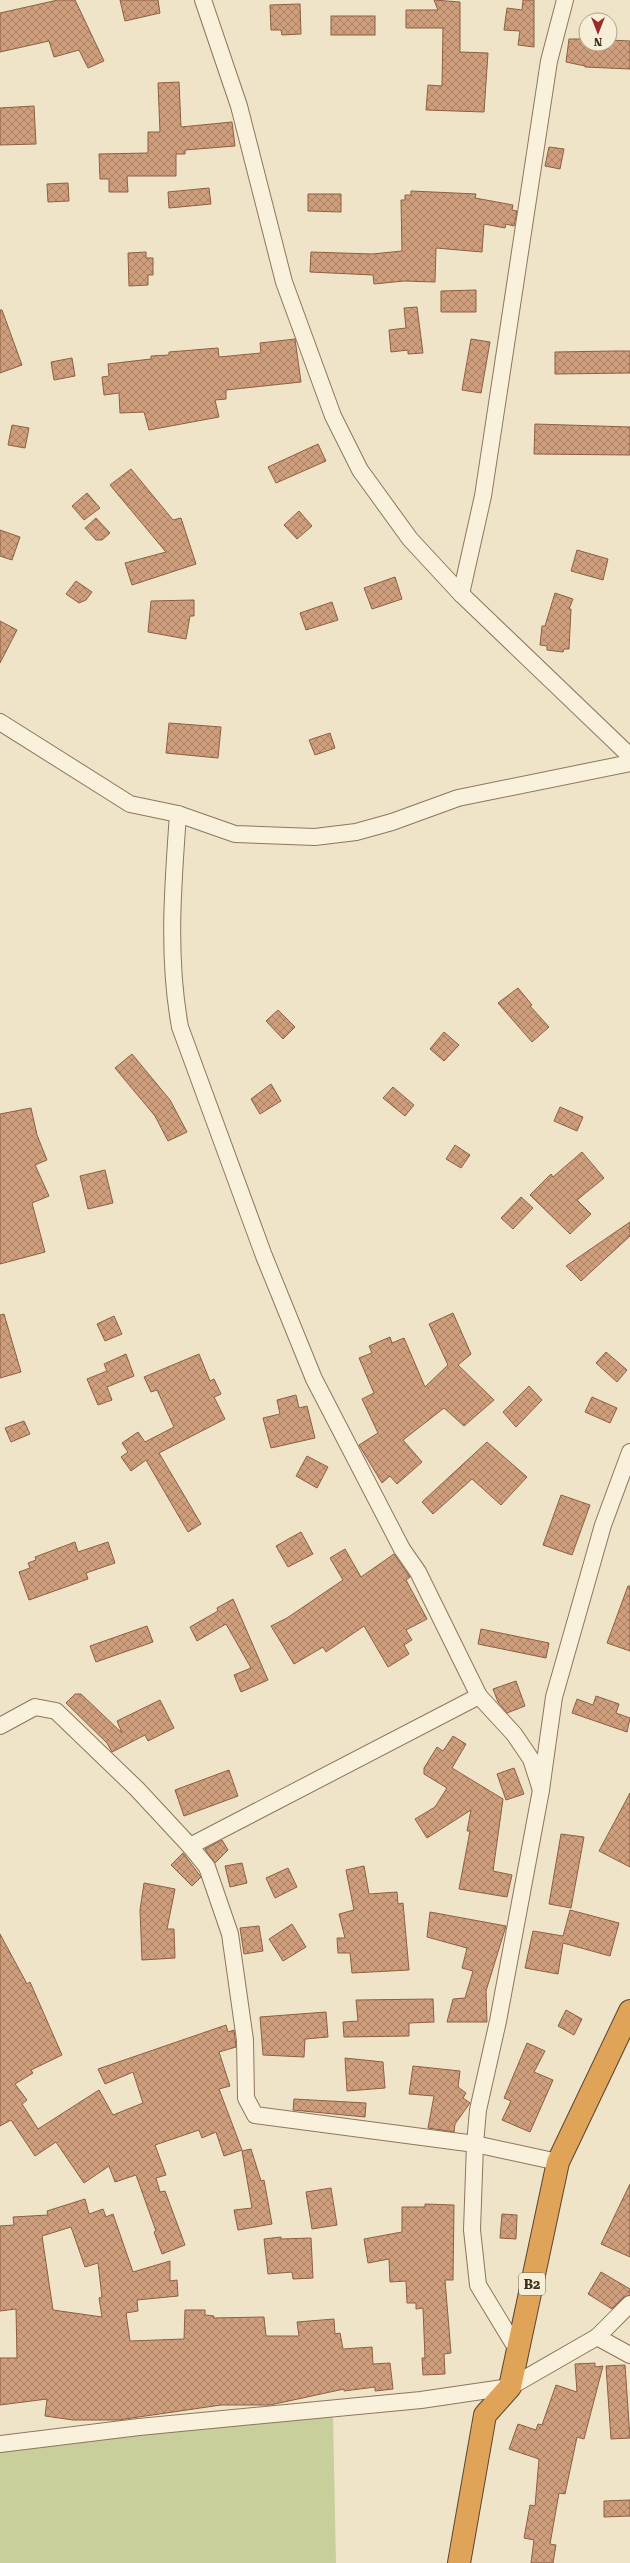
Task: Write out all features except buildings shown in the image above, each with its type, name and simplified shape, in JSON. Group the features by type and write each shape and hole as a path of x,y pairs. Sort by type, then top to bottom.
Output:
{"highway":[{"name":"B2","path":"459,2563 485,2415 510,2387 558,2162 630,2011"}],"street":[{"path":"203,0 239,106 284,282 333,416 360,470 410,539 461,594 630,756"},
{"path":"461,594 483,496 549,61 565,0"},
{"path":"0,722 130,804 178,814 235,834 315,837 363,830 458,798 630,763"},
{"path":"178,814 171,908 174,994 180,1027 262,1249 314,1379 402,1549 418,1572 479,1696 514,1734 531,1759 541,1790"},
{"path":"518,2351 478,2285 472,2230 475,2144 478,2110 498,2021 541,1790 554,1697 602,1525 630,1452"},
{"path":"190,1846 479,1696"},
{"path":"0,1726 35,1707 56,1711 137,1789 190,1846 207,1867 230,1934 245,2040 246,2098 255,2115 475,2144 558,2162"},
{"path":"0,2444 139,2427 421,2400 510,2387 597,2338 630,2304"},
{"path":"597,2338 630,2355"}],"green space":[{"path":"333,2415 336,2563 0,2563 0,2449"}]}
